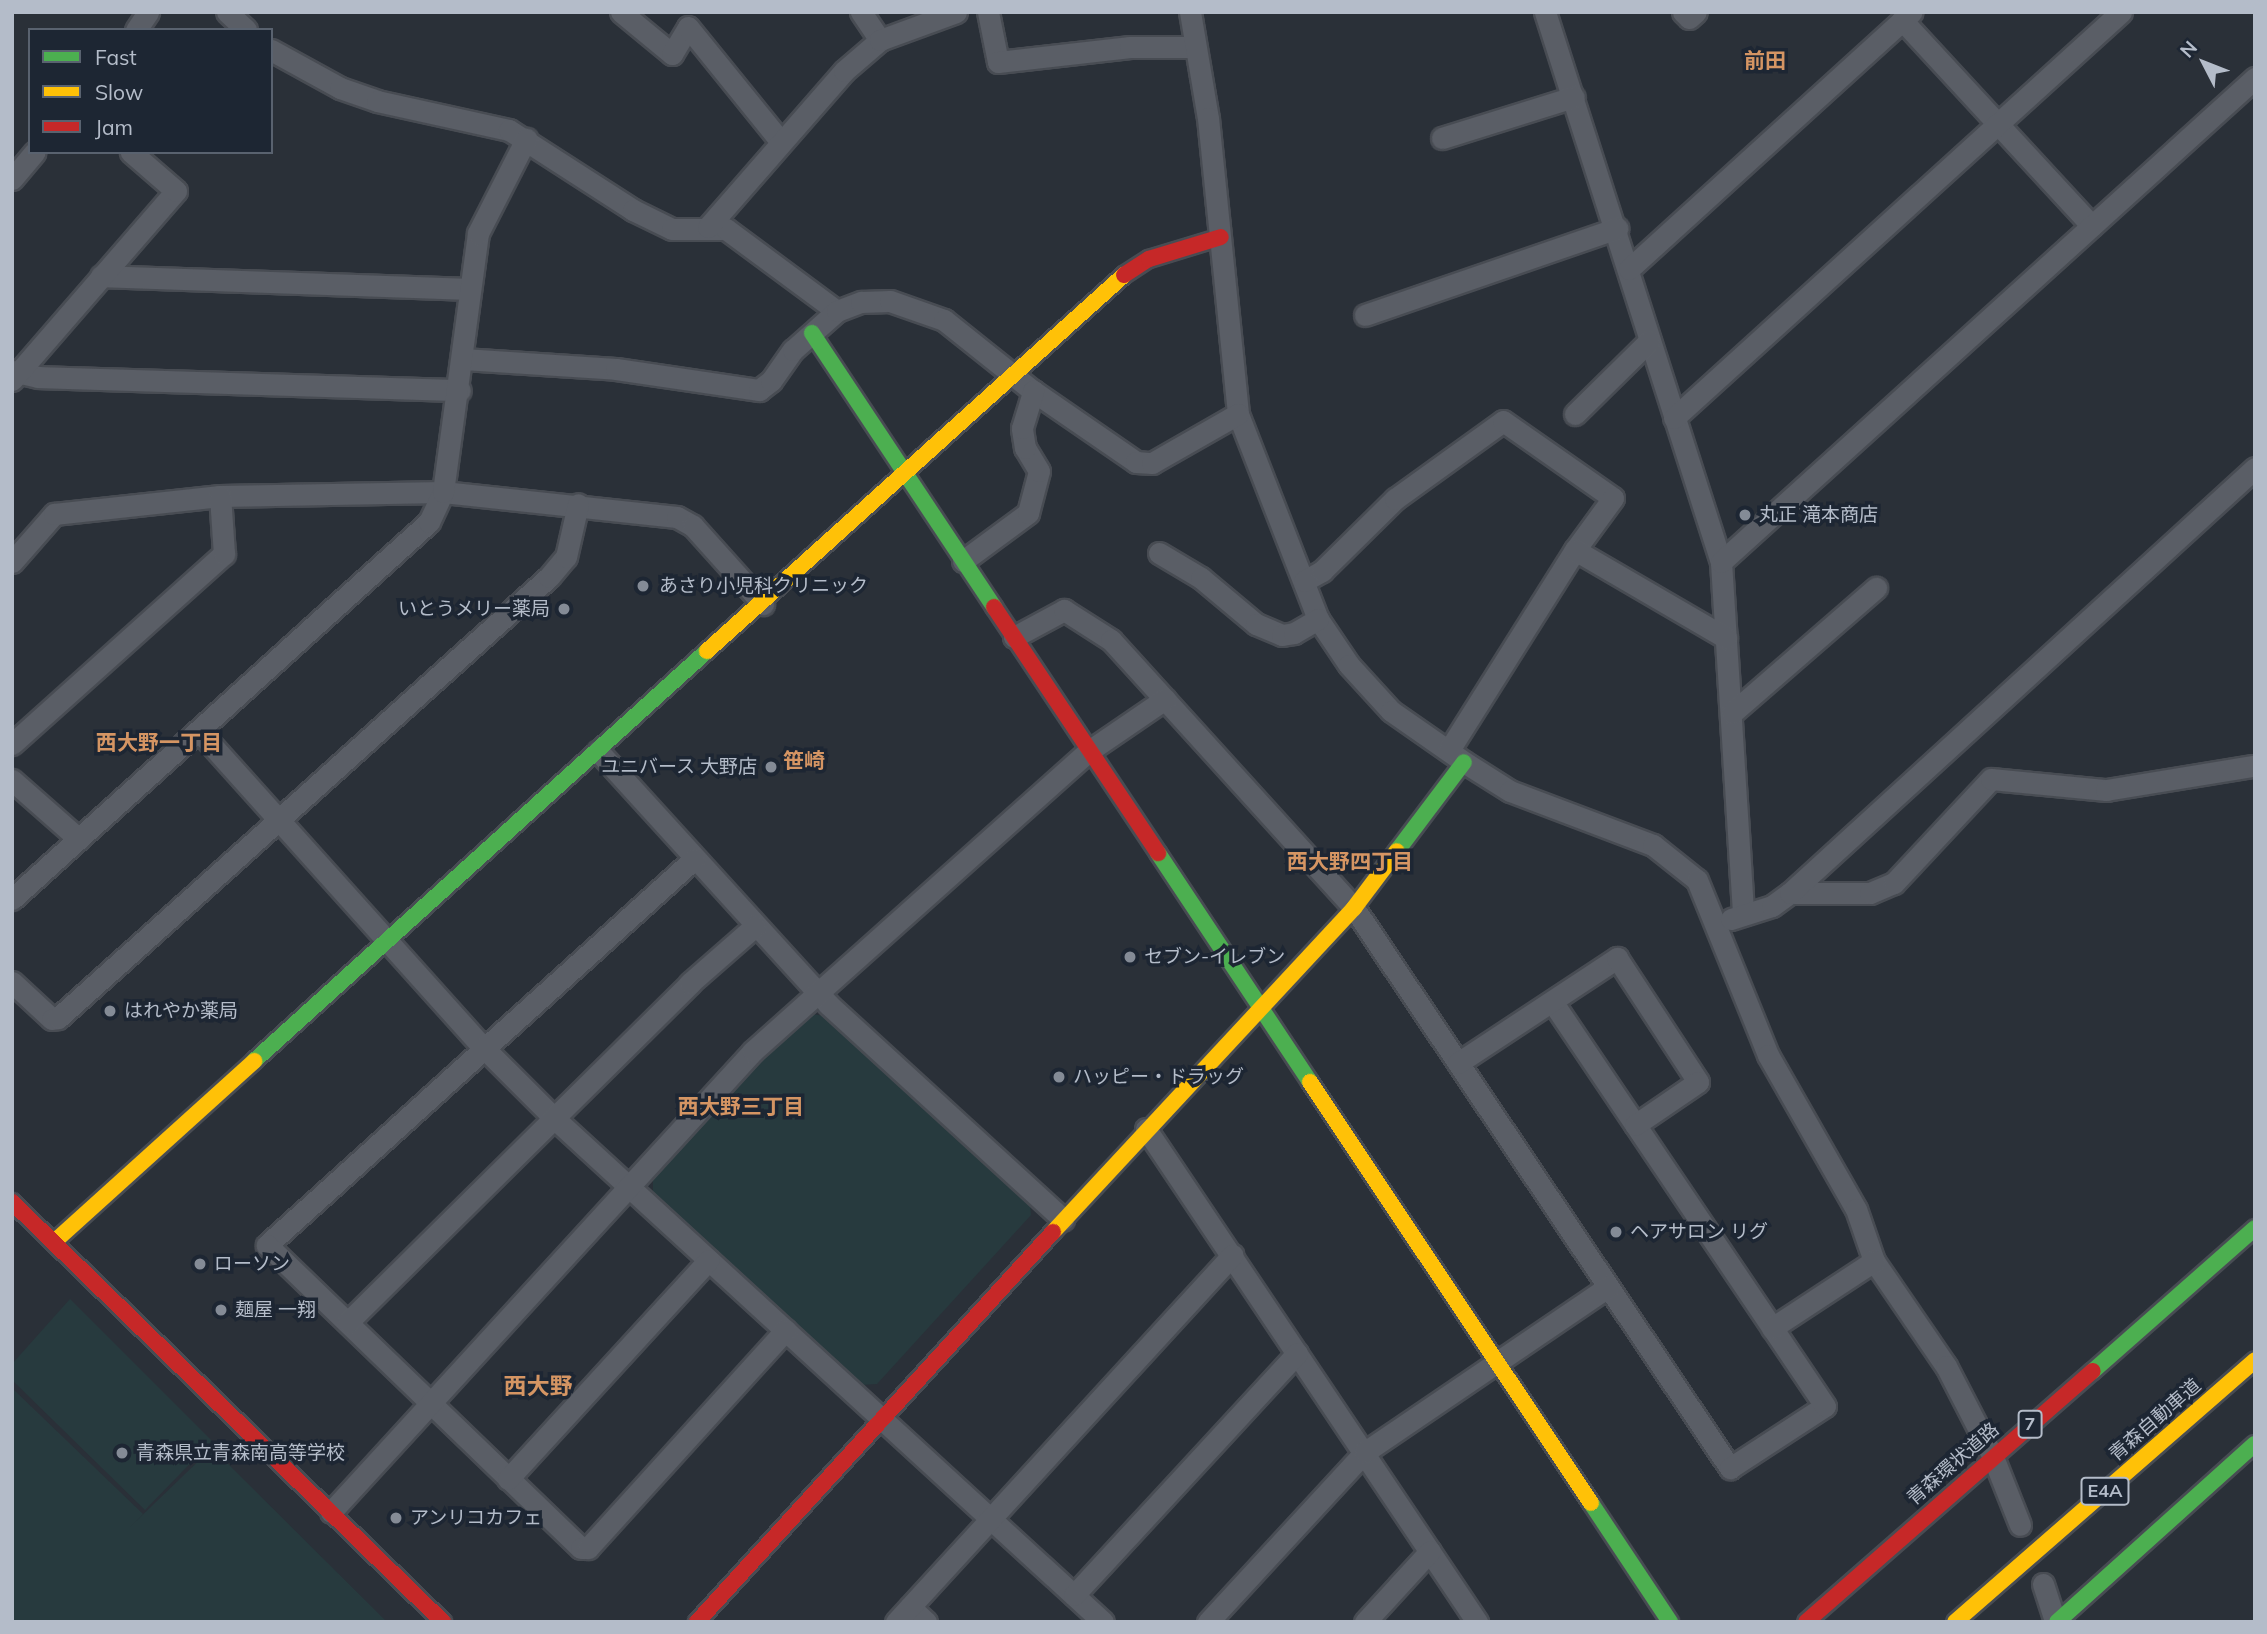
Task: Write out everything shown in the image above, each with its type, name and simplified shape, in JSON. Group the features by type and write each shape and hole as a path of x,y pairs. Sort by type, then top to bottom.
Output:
{"main road":[{"path":"54,1242 906,475 1122,276 1149,259 1220,237"},
{"path":"812,333 1670,1622"},
{"path":"697,1622 1259,1006 1354,908 1456,756"},
{"path":"12,1202 443,1622"},
{"name":"青森環状道路","path":"1806,1622 2255,1228"},
{"name":"青森自動車道","path":"1955,1622 2255,1360"},
{"path":"2056,1622 2255,1444"}],"street":[{"path":"137,28 148,12"},
{"path":"228,12 244,28"},
{"path":"621,12 672,54 694,20 781,142"},
{"path":"861,12 880,40"},
{"path":"709,227 844,71 880,40 956,12"},
{"path":"988,12 998,62 1130,47 1195,47"},
{"path":"1190,12 1208,118 1238,414 1318,618 1349,665 1391,711 1456,756 1510,791 1653,845 1697,880 1752,1021 1856,1209 1874,1261 1947,1366 1993,1457 2020,1525"},
{"path":"1545,12 1617,228 1649,341 1721,562 1743,914"},
{"path":"1683,12 1689,18 1696,12"},
{"path":"1674,418 2121,12"},
{"path":"1629,269 1907,16 1998,124 2092,226"},
{"path":"273,51 340,88 509,130 633,210 672,229 726,229 837,311"},
{"path":"1721,562 2255,78"},
{"path":"1442,138 1574,97"},
{"path":"12,899 422,531 443,492 460,390 468,289 478,233 526,139"},
{"path":"12,179 33,154"},
{"path":"14,375 176,191 133,154"},
{"path":"1365,315 1617,228"},
{"path":"101,276 468,289"},
{"path":"463,359 616,369 759,390 812,333 837,311 870,301 917,307 960,331 1032,391 1136,462 1152,463 1238,414"},
{"path":"1575,414 1649,341"},
{"path":"14,375 460,390"},
{"path":"963,561 1028,513 1039,471 1025,448 1022,428 1032,391"},
{"path":"1304,582 1322,571 1395,499 1503,421 1613,498 1575,550 1456,756"},
{"path":"1716,924 1772,906 1790,893 2255,468"},
{"path":"12,562 54,514 220,496 443,492 656,512 686,521 762,604"},
{"path":"12,744 224,554 220,496"},
{"path":"12,982 52,1019 58,1018 554,572 566,557 578,504"},
{"path":"1575,550 1726,638"},
{"path":"1159,553 1201,578 1256,624 1282,635 1294,633 1318,618"},
{"path":"1732,713 1876,588"},
{"path":"1014,637 1064,610 1111,640 1354,908 1730,1468 1825,1406 1553,1003"},
{"path":"331,1512 753,1051 1089,751 1165,699"},
{"path":"200,732 484,1048 554,1118 1103,1622"},
{"path":"598,751 816,993 1063,1220"},
{"path":"1790,893 1870,893 1894,883 1991,779 2106,790 2253,766"},
{"path":"12,780 79,839"},
{"path":"694,859 267,1245 581,1548 588,1548 786,1330"},
{"path":"348,1322 690,983 755,926"},
{"path":"1458,1063 1553,1003 1617,958 1698,1082 1635,1125"},
{"path":"1146,1129 1477,1622"},
{"path":"926,1622 903,1614 1232,1255"},
{"path":"508,1479 709,1260"},
{"path":"1772,1328 1874,1261"},
{"path":"1208,1622 1365,1452 1608,1287"},
{"path":"1074,1595 1297,1353"},
{"path":"1365,1622 1430,1551"},
{"path":"2043,1584 2056,1622"}],"green space":[{"path":"811,1014 825,1016 1030,1204 1031,1215 877,1384 861,1385 653,1193 653,1179 760,1063"},
{"path":"70,1299 212,1441 145,1510 12,1380 12,1364"},
{"name":"青森県立青森南高等学校","path":"12,1388 143,1514 129,1528 212,1448 387,1622 12,1622"}],"traffic: fast":[{"path":"812,333 994,607"},
{"path":"254,1061 707,651"},
{"path":"1397,851 1464,762"},
{"path":"1158,853 1310,1082"},
{"path":"2093,1371 2255,1228"},
{"path":"2057,1622 2255,1444"},
{"path":"1591,1503 1670,1622"}],"traffic: slow":[{"path":"707,651 1124,275"},
{"path":"1053,1232 1354,908 1397,851"},
{"path":"54,1242 254,1061"},
{"path":"1310,1082 1591,1503"},
{"path":"1955,1622 2255,1360"}],"traffic: jam":[{"path":"1124,275 1149,259 1221,237"},
{"path":"994,607 1158,853"},
{"path":"12,1202 443,1622"},
{"path":"697,1622 1053,1232"},
{"path":"1806,1622 2093,1371"}],"place":[{"name":"丸正 滝本商店","path":"1745,515"},
{"name":"あさり小児科クリニック","path":"643,586"},
{"name":"いとうメリー薬局","path":"564,609"},
{"name":"ユニバース 大野店","path":"771,767"},
{"name":"セブン-イレブン","path":"1130,957"},
{"name":"はれやか薬局","path":"110,1011"},
{"name":"ハッピー・ドラッグ","path":"1059,1077"},
{"name":"ヘアサロン リグ","path":"1616,1232"},
{"name":"ローソン","path":"200,1264"},
{"name":"麺屋 一翔","path":"221,1310"},
{"name":"青森県立青森南高等学校","path":"122,1453"},
{"name":"アンリコカフェ","path":"396,1518"}],"district":[{"name":"前田","path":"1765,60"},
{"name":"西大野一丁目","path":"159,742"},
{"name":"笹崎","path":"804,760"},
{"name":"西大野四丁目","path":"1350,861"},
{"name":"西大野三丁目","path":"741,1106"},
{"name":"西大野","path":"538,1386"}]}
